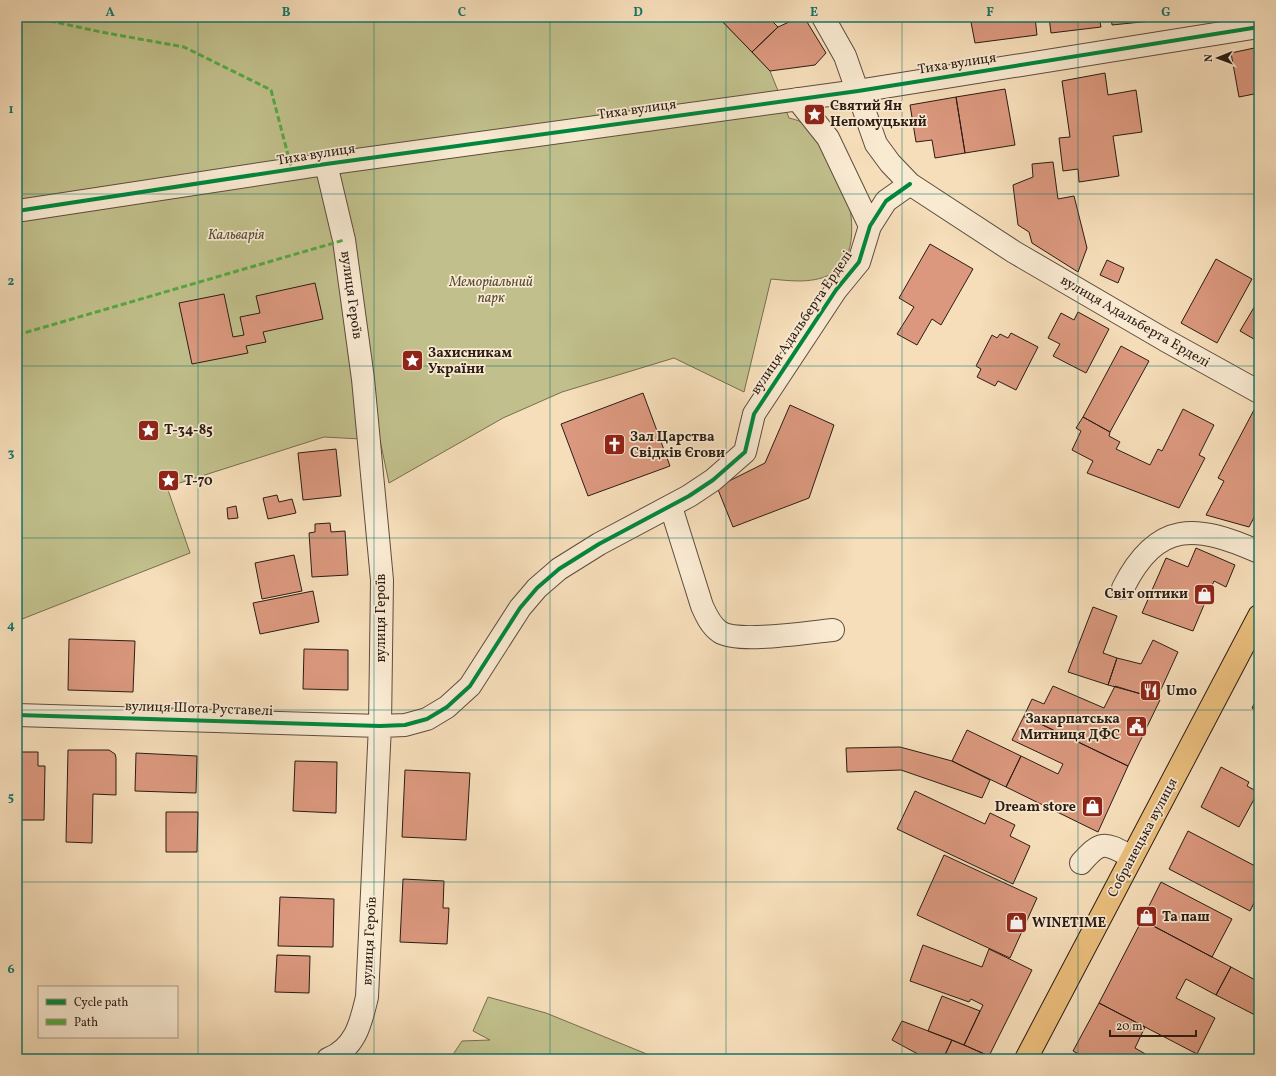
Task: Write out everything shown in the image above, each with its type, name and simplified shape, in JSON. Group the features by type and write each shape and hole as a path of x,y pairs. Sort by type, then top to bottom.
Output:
{"main road":[{"name":"Собранецька вулиця","path":"1026,1059 1259,618"}],"street":[{"path":"823,17 845,56 876,144 890,163 910,184"},
{"name":"Тиха вулиця","path":"17,212 326,164 858,91 1259,27"},
{"path":"797,99 828,138 870,226"},
{"name":"вулиця Героїв","path":"326,164 344,240 369,433 382,580 380,726 367,997 359,1030 338,1055 328,1059"},
{"name":"вулиця Адальберта Ерделі","path":"380,726 405,725 420,721 427,719 447,707 470,686 520,608 537,588 558,569 599,544 671,507 713,480 745,452 754,414 836,290 859,262 870,226 886,201 910,184 1014,252 1165,340 1259,392"},
{"path":"671,507 702,606 709,620 719,631 733,636 768,636 833,630"},
{"path":"1123,588 1133,568 1148,551 1177,534 1198,532 1224,538 1259,552"},
{"name":"вулиця Шота Руставелі","path":"17,714 380,726"},
{"path":"1081,864 1094,849 1103,845 1112,846 1132,857"}],"green space":[{"name":"Кальварія","path":"17,17 718,17 770,71 789,118 799,121 810,128 816,137 845,193 849,205 852,232 849,251 840,267 833,273 818,279 803,281 771,279 744,392 674,358 562,392 503,418 389,483 380,440 324,437 167,487 190,553 17,621"},
{"path":"488,997 546,1013 659,1059 450,1059 462,1041 490,1040 473,1031"}],"building":[{"path":"718,17 768,17 778,27 752,52"},
{"path":"800,17 804,17 826,53 815,65 770,71 752,52 778,27"},
{"path":"970,17 1035,17 1037,35 975,43"},
{"path":"1049,17 1099,17 1101,27 1051,33"},
{"path":"1111,17 1150,17 1151,21 1112,25"},
{"path":"1259,47 1259,93 1239,97 1231,53"},
{"path":"1105,73 1108,95 1136,90 1142,132 1113,136 1119,176 1079,182 1078,169 1063,171 1059,138 1070,137 1062,81"},
{"path":"1005,89 1015,145 965,153 956,97"},
{"path":"956,97 965,153 935,158 932,140 916,142 910,105"},
{"path":"1053,162 1058,199 1074,196 1087,248 1078,272 1032,243 1029,232 1018,225 1013,185 1033,177 1032,164"},
{"path":"930,244 973,269 941,325 932,319 917,345 897,334 914,307 899,298"},
{"path":"1216,259 1252,279 1217,343 1181,323"},
{"path":"1107,260 1124,268 1118,283 1100,275"},
{"path":"315,283 323,319 263,332 266,342 246,346 248,353 192,364 179,303 224,294 233,337 244,335 240,317 260,313 256,296"},
{"path":"1259,299 1259,342 1240,331"},
{"path":"1078,312 1109,329 1086,373 1053,356 1060,344 1048,338 1061,313 1074,320"},
{"path":"1011,333 1038,347 1016,390 998,381 995,386 977,377 981,369 976,366 992,335 997,338 1000,334 1008,338"},
{"path":"1121,346 1149,361 1110,432 1083,417"},
{"name":"Зал Царства Свідків Єгови","path":"643,393 670,466 588,496 561,424"},
{"path":"790,405 834,425 809,498 733,527 717,487 765,463"},
{"path":"1255,408 1259,410 1259,508 1249,527 1206,515 1224,481 1218,478"},
{"path":"1183,409 1214,425 1199,455 1205,458 1179,508 1087,473 1093,461 1072,450 1081,431 1076,428 1083,417 1110,432 1109,436 1120,442 1116,449 1150,465 1158,449 1162,451"},
{"path":"336,449 341,496 303,500 298,453"},
{"path":"277,495 279,502 292,499 296,513 268,519 263,498"},
{"path":"236,506 238,518 228,519 227,508"},
{"path":"330,523 331,532 345,531 348,575 312,577 309,533 315,532 315,524"},
{"path":"1196,548 1235,565 1226,587 1214,581 1193,631 1142,613 1166,558 1188,567"},
{"path":"294,555 302,591 262,599 255,563"},
{"path":"313,591 319,622 260,634 253,603"},
{"path":"1093,607 1117,616 1103,653 1117,658 1108,685 1068,672"},
{"path":"69,639 135,641 133,692 68,690"},
{"path":"1153,640 1178,652 1157,698 1108,685 1117,658 1141,664"},
{"path":"304,649 348,650 348,690 303,689"},
{"path":"1053,686 1104,708 1115,686 1160,700 1128,766 1024,716 1032,699 1044,704"},
{"path":"1259,695 1259,712 1252,708"},
{"path":"1024,716 1128,766 1098,832 1006,787 1021,756 1058,774 1063,764 1012,740"},
{"path":"967,730 1021,756 1006,787 952,761"},
{"path":"900,747 952,761 990,780 982,798 901,770 847,772 846,748"},
{"path":"68,750 109,750 115,754 116,795 93,794 92,843 66,842"},
{"path":"17,752 38,752 38,766 45,766 44,820 17,820"},
{"path":"136,753 197,756 196,793 135,791"},
{"path":"295,761 337,762 336,813 293,811"},
{"path":"1221,767 1249,782 1247,786 1258,792 1239,827 1201,807"},
{"path":"405,770 470,773 466,840 402,837"},
{"path":"915,791 985,824 990,813 1015,825 1010,836 1030,846 1013,884 897,829"},
{"path":"166,812 198,812 197,852 166,852"},
{"path":"1188,831 1259,868 1259,886 1256,892 1259,893 1250,911 1169,869"},
{"path":"944,855 1037,898 1010,958 917,915"},
{"path":"403,879 444,881 443,908 449,908 447,944 400,942"},
{"path":"1161,882 1232,919 1212,957 1142,920"},
{"path":"280,897 334,899 333,947 278,946"},
{"path":"1142,920 1231,967 1216,995 1186,979 1176,998 1215,1018 1197,1054 1099,1003"},
{"path":"923,945 982,967 989,949 1032,970 989,1056 964,1045 983,1005 971,999 969,1002 910,981"},
{"path":"277,955 310,956 309,993 275,992"},
{"path":"1231,967 1259,982 1259,1009 1255,1015 1216,995"},
{"path":"942,996 980,1011 964,1045 928,1031"},
{"path":"1099,1003 1145,1027 1135,1048 1154,1059 1088,1059 1073,1051"},
{"path":"902,1021 952,1040 943,1059 927,1059 892,1040"},
{"path":"952,1040 989,1056 987,1059 943,1059"},
{"path":"47,1056 47,1059 17,1059 17,1057"}],"marked path":[{"path":"32,17 101,32 184,47 271,90 292,170"},
{"path":"17,335 344,240"}],"cycle path":[{"path":"17,211 326,164 858,91 1259,27"},
{"path":"17,715 380,726 405,725 427,719 447,707 470,686 520,608 537,588 559,569 599,544 689,496 713,480 745,452 754,414 836,290 859,262 870,226 886,201 910,184"}],"place":[{"name":"Святий Ян Непомуцький","path":"814,114"},
{"name":"Захисникам України","path":"413,361"},
{"name":"Т-34-85","path":"148,430"},
{"name":"Зал Царства Свідків Єгови","path":"615,445"},
{"name":"Т-70","path":"168,481"},
{"name":"Світ оптики","path":"1204,594"},
{"name":"Umo","path":"1151,691"},
{"name":"Закарпатська Митниця ДФС","path":"1136,727"},
{"name":"Dream store","path":"1092,807"},
{"name":"Та паш","path":"1146,917"},
{"name":"WINETIME","path":"1017,923"}],"park label":[{"name":"Меморіальний парк","path":"491,290"}]}
